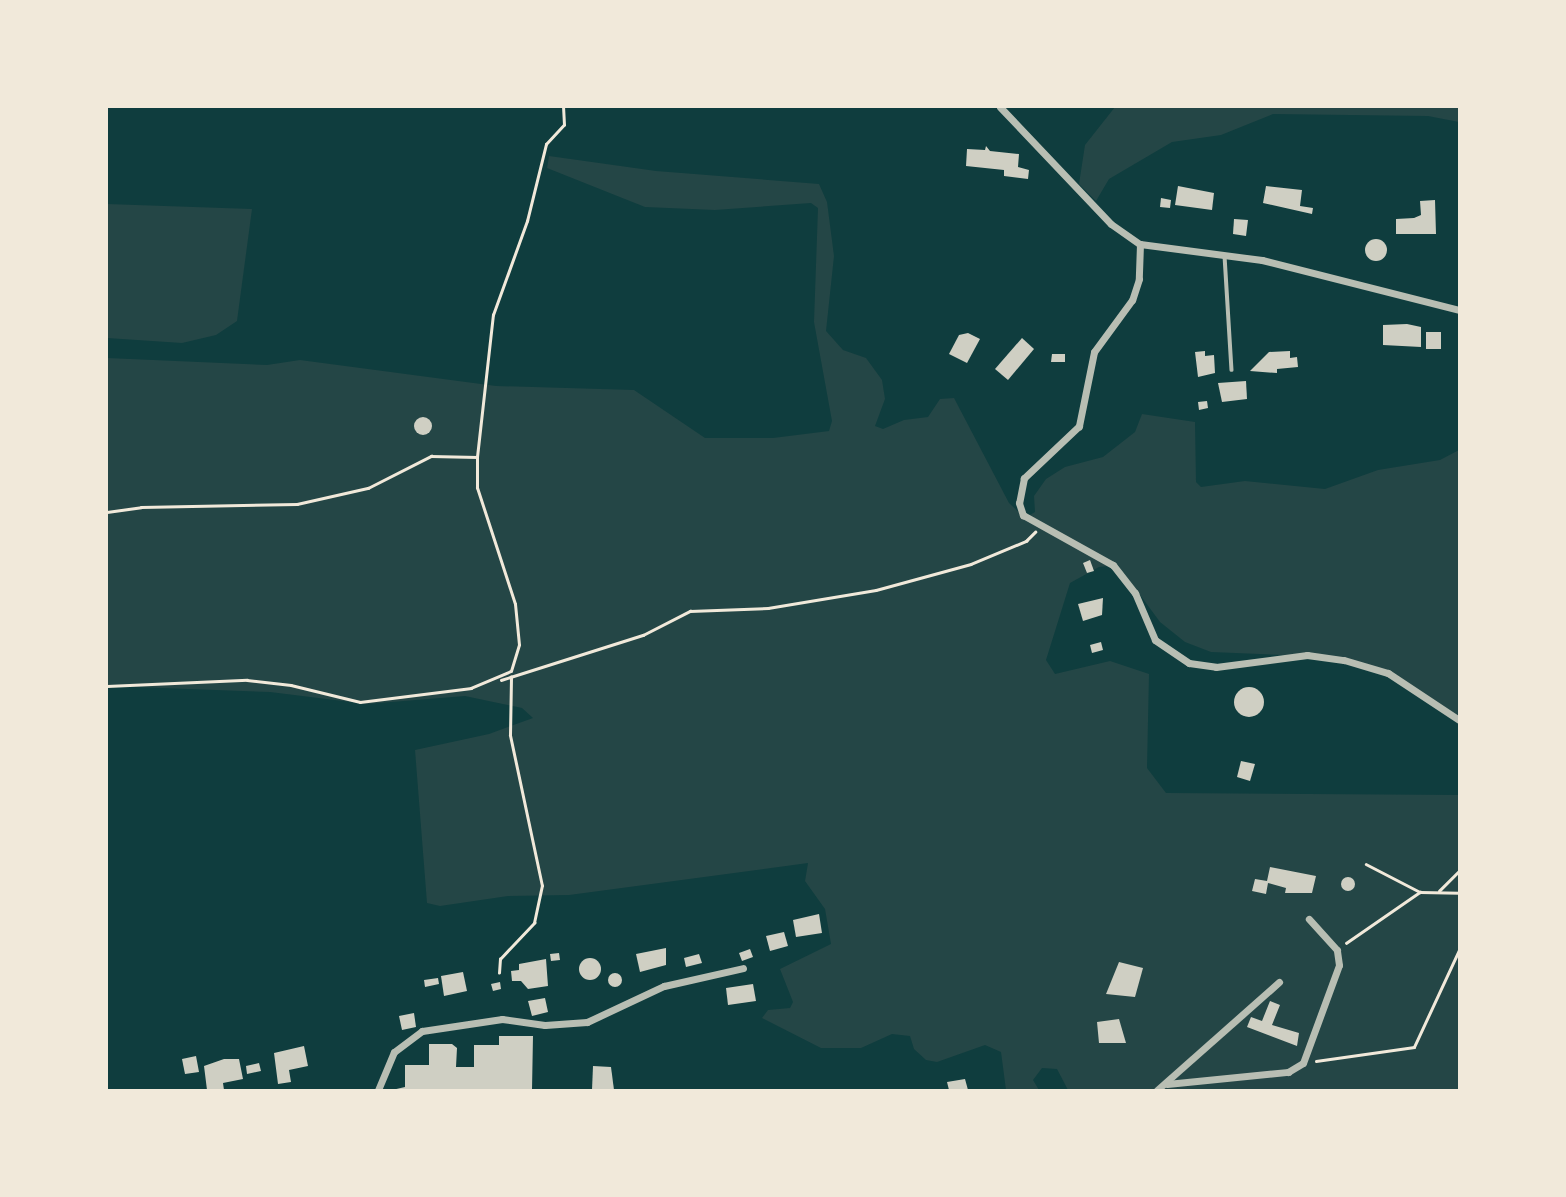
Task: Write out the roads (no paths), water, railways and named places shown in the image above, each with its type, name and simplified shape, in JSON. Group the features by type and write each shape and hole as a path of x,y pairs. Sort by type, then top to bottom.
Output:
{"street":[{"path":"1000,107 1111,224 1140,244 1262,260 1459,310"},
{"path":"1140,244 1139,279 1132,300 1094,352 1079,426 1032,470 1019,490 1023,515 1040,528 1113,565 1135,593 1155,640 1189,663 1216,667 1307,655 1344,660 1388,673 1459,719"},
{"path":"1167,1084 1288,1072 1303,1063 1339,965 1337,950 1309,919"},
{"path":"378,1090 394,1052 422,1031 502,1019 545,1026 587,1022 664,986 743,968"},
{"path":"1157,1090 1167,1084 1228,1024 1279,982"}],"lane":[{"path":"1224,256 1231,370"}]}
